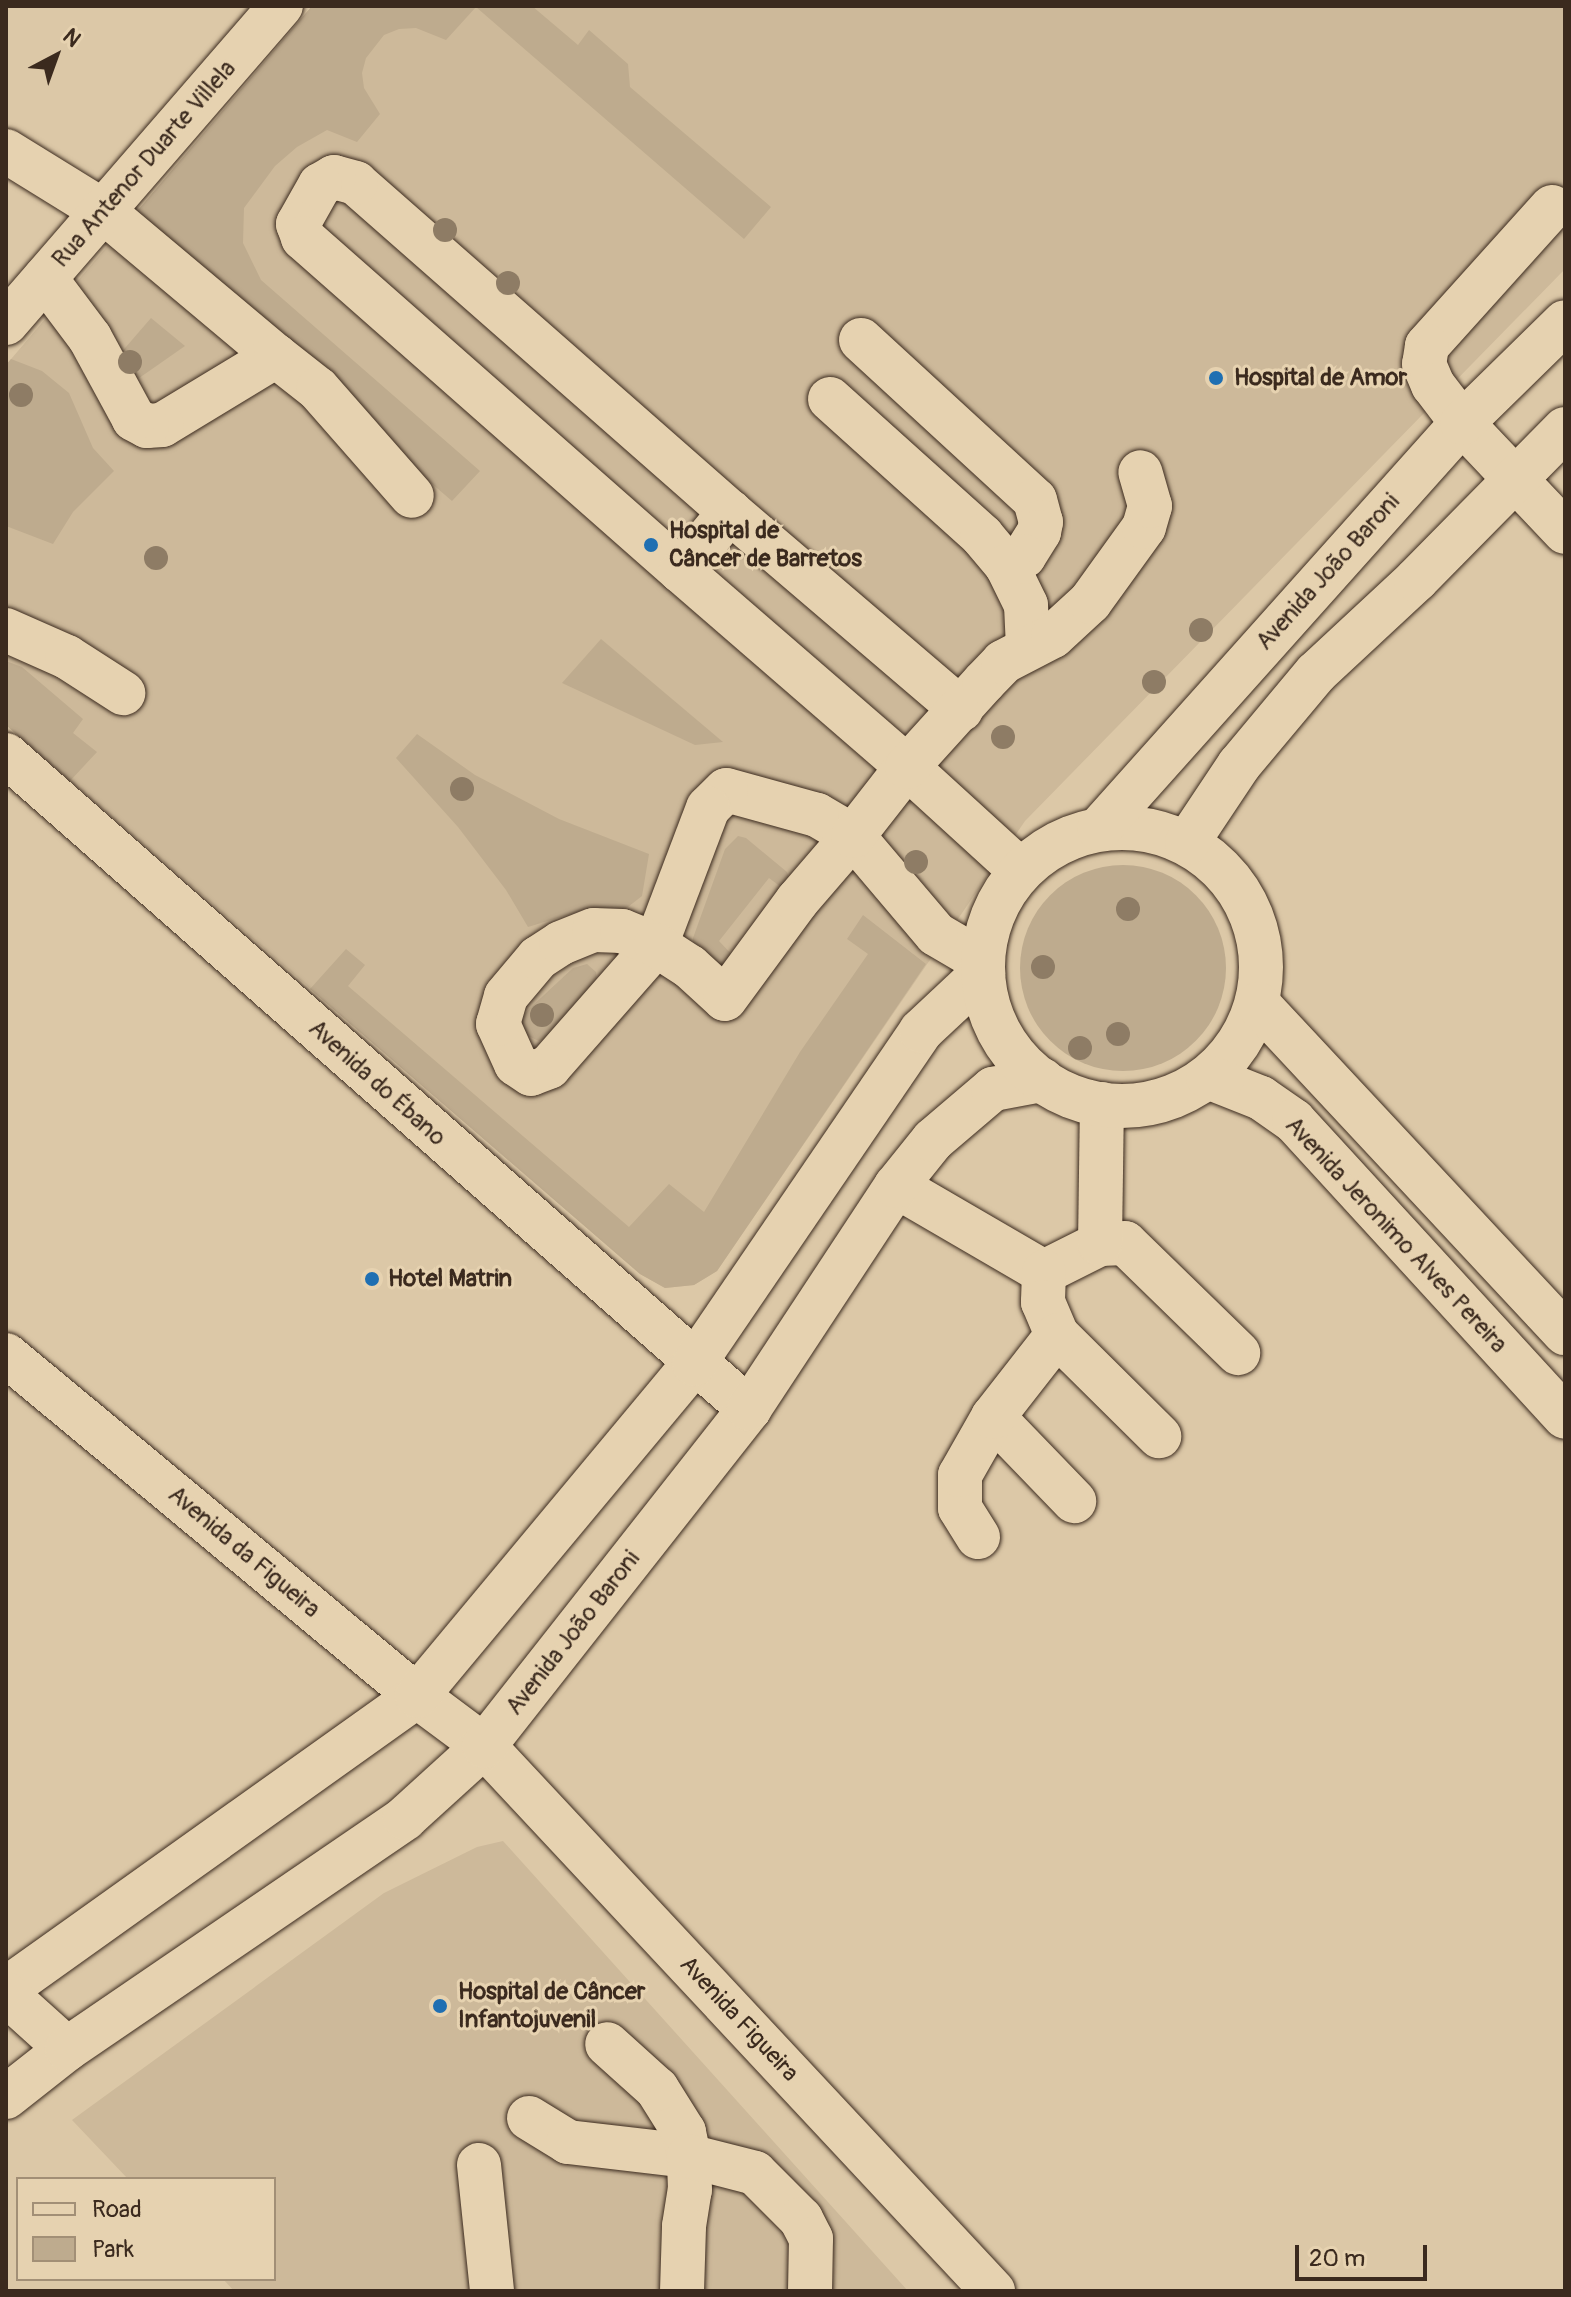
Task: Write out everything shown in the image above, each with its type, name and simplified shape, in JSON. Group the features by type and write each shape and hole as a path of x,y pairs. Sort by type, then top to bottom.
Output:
{"street":[{"name":"Rua Antenor Duarte Villela","path":"6,323 281,6"},
{"path":"6,151 103,211 318,389 412,496"},
{"path":"961,709 730,512 356,183 334,177 320,185 298,224 303,238 907,767 1021,871"},
{"path":"1552,207 1427,346 1424,364 1433,385 1462,423 1565,532"},
{"path":"45,278 90,338 134,419 147,426 162,425 276,356"},
{"name":"Avenida João Baroni","path":"1099,829 1462,423 1565,322"},
{"path":"861,340 1035,500 1041,522 1039,532 1024,556 1007,566"},
{"path":"830,399 982,536 1007,566 1026,605 1028,647"},
{"path":"1187,843 1239,765 1316,673 1416,580 1565,429"},
{"path":"982,967 936,934 853,836 817,815 739,792 720,792 708,808 656,945 690,967 725,999 797,901 853,836 907,767 1003,662 1053,636 1090,602 1144,527 1150,506 1140,472"},
{"path":"681,571 730,512"},
{"path":"6,630 67,657 123,693"},
{"name":"Avenida do Ébano","path":"6,755 694,1364 749,1409"},
{"path":"1135,828 1187,843 1233,883 1254,920 1262,961 1258,1004 1232,1054 1208,1077 1178,1096 1113,1106 1076,1098 1042,1080 1020,1060 1002,1036 990,1008 982,967 991,921 1021,871 1051,847 1099,829 1135,828"},
{"path":"67,2049 6,1992 417,1696 694,1364 921,1031 982,967"},
{"path":"1258,1004 1565,1333"},
{"name":"Avenida Jeronimo Alves Pereira","path":"1208,1077 1261,1098 1294,1121 1565,1417"},
{"name":"Avenida João Baroni","path":"6,2097 67,2049 405,1818 484,1746 749,1409 896,1186 933,1140 993,1089 1042,1080"},
{"path":"1100,1244 1102,1104"},
{"path":"896,1186 1044,1272"},
{"path":"1044,1272 1100,1244 1125,1243 1238,1353"},
{"path":"1044,1272 1043,1302 1057,1335 1159,1436"},
{"path":"978,1537 960,1508 960,1475 993,1417 1057,1335"},
{"name":"Avenida da Figueira","path":"6,1355 417,1696 484,1746"},
{"path":"993,1417 1074,1501"},
{"name":"Avenida Figueira","path":"484,1746 993,2291"},
{"path":"607,2044 657,2089 684,2132 689,2156 690,2190 684,2226 682,2291"},
{"path":"529,2118 568,2142 689,2156 755,2173 801,2219 811,2239 810,2291"},
{"path":"479,2165 492,2291"}],"shaded area":[{"name":"Hospital de Câncer de Barretos","path":"312,6 1565,6 1565,269 1025,821 717,1271 694,1285 665,1288 640,1274 6,725 6,365"},
{"name":"Hospital de Câncer Infantojuvenil","path":"503,1841 908,2291 234,2291 225,2281 276,2281 276,2177 126,2177 72,2120 384,1893 477,1847"}],"green space":[{"path":"312,6 532,6 578,45 589,30 628,64 630,87 771,207 744,239 476,7 446,40 416,28 399,29 384,35 366,58 362,73 364,88 380,114 357,142 327,130 297,147 275,166 244,208 243,243 261,280 480,471 452,501 128,222"},
{"path":"151,318 185,346 132,383 113,362"},
{"path":"11,359 42,371 69,393 93,448 114,471 73,512 53,544 6,526 6,365"},
{"path":"601,639 723,742 695,745 562,683"},
{"path":"6,661 22,667 83,719 73,733 97,752 70,781 6,725"},
{"path":"417,734 475,775 559,819 649,854 642,896 619,914 590,908 528,927 506,890 458,827 396,758"},
{"path":"738,836 746,838 787,872 790,881 789,893 769,878 719,941 737,960 728,974 692,959 693,938 725,849"},
{"path":"1123,865 1162,873 1196,895 1218,929 1226,968 1218,1007 1196,1041 1162,1063 1123,1071 1084,1063 1050,1041 1028,1007 1020,968 1028,929 1050,895 1084,873"},
{"path":"863,915 926,964 717,1271 694,1285 665,1288 640,1274 310,989 346,949 365,965 348,986 629,1227 669,1184 704,1212 800,1052 868,954 847,939"},
{"path":"587,964 596,972 597,981 552,1036 539,1041 526,1035 518,1022 530,1008 573,968"}],"place":[{"name":"Hospital de Amor","path":"1216,378"},
{"name":"Hospital de Câncer de Barretos","path":"651,545"},
{"name":"Hotel Matrin","path":"372,1279"},
{"name":"Hospital de Câncer Infantojuvenil","path":"440,2006"}]}
